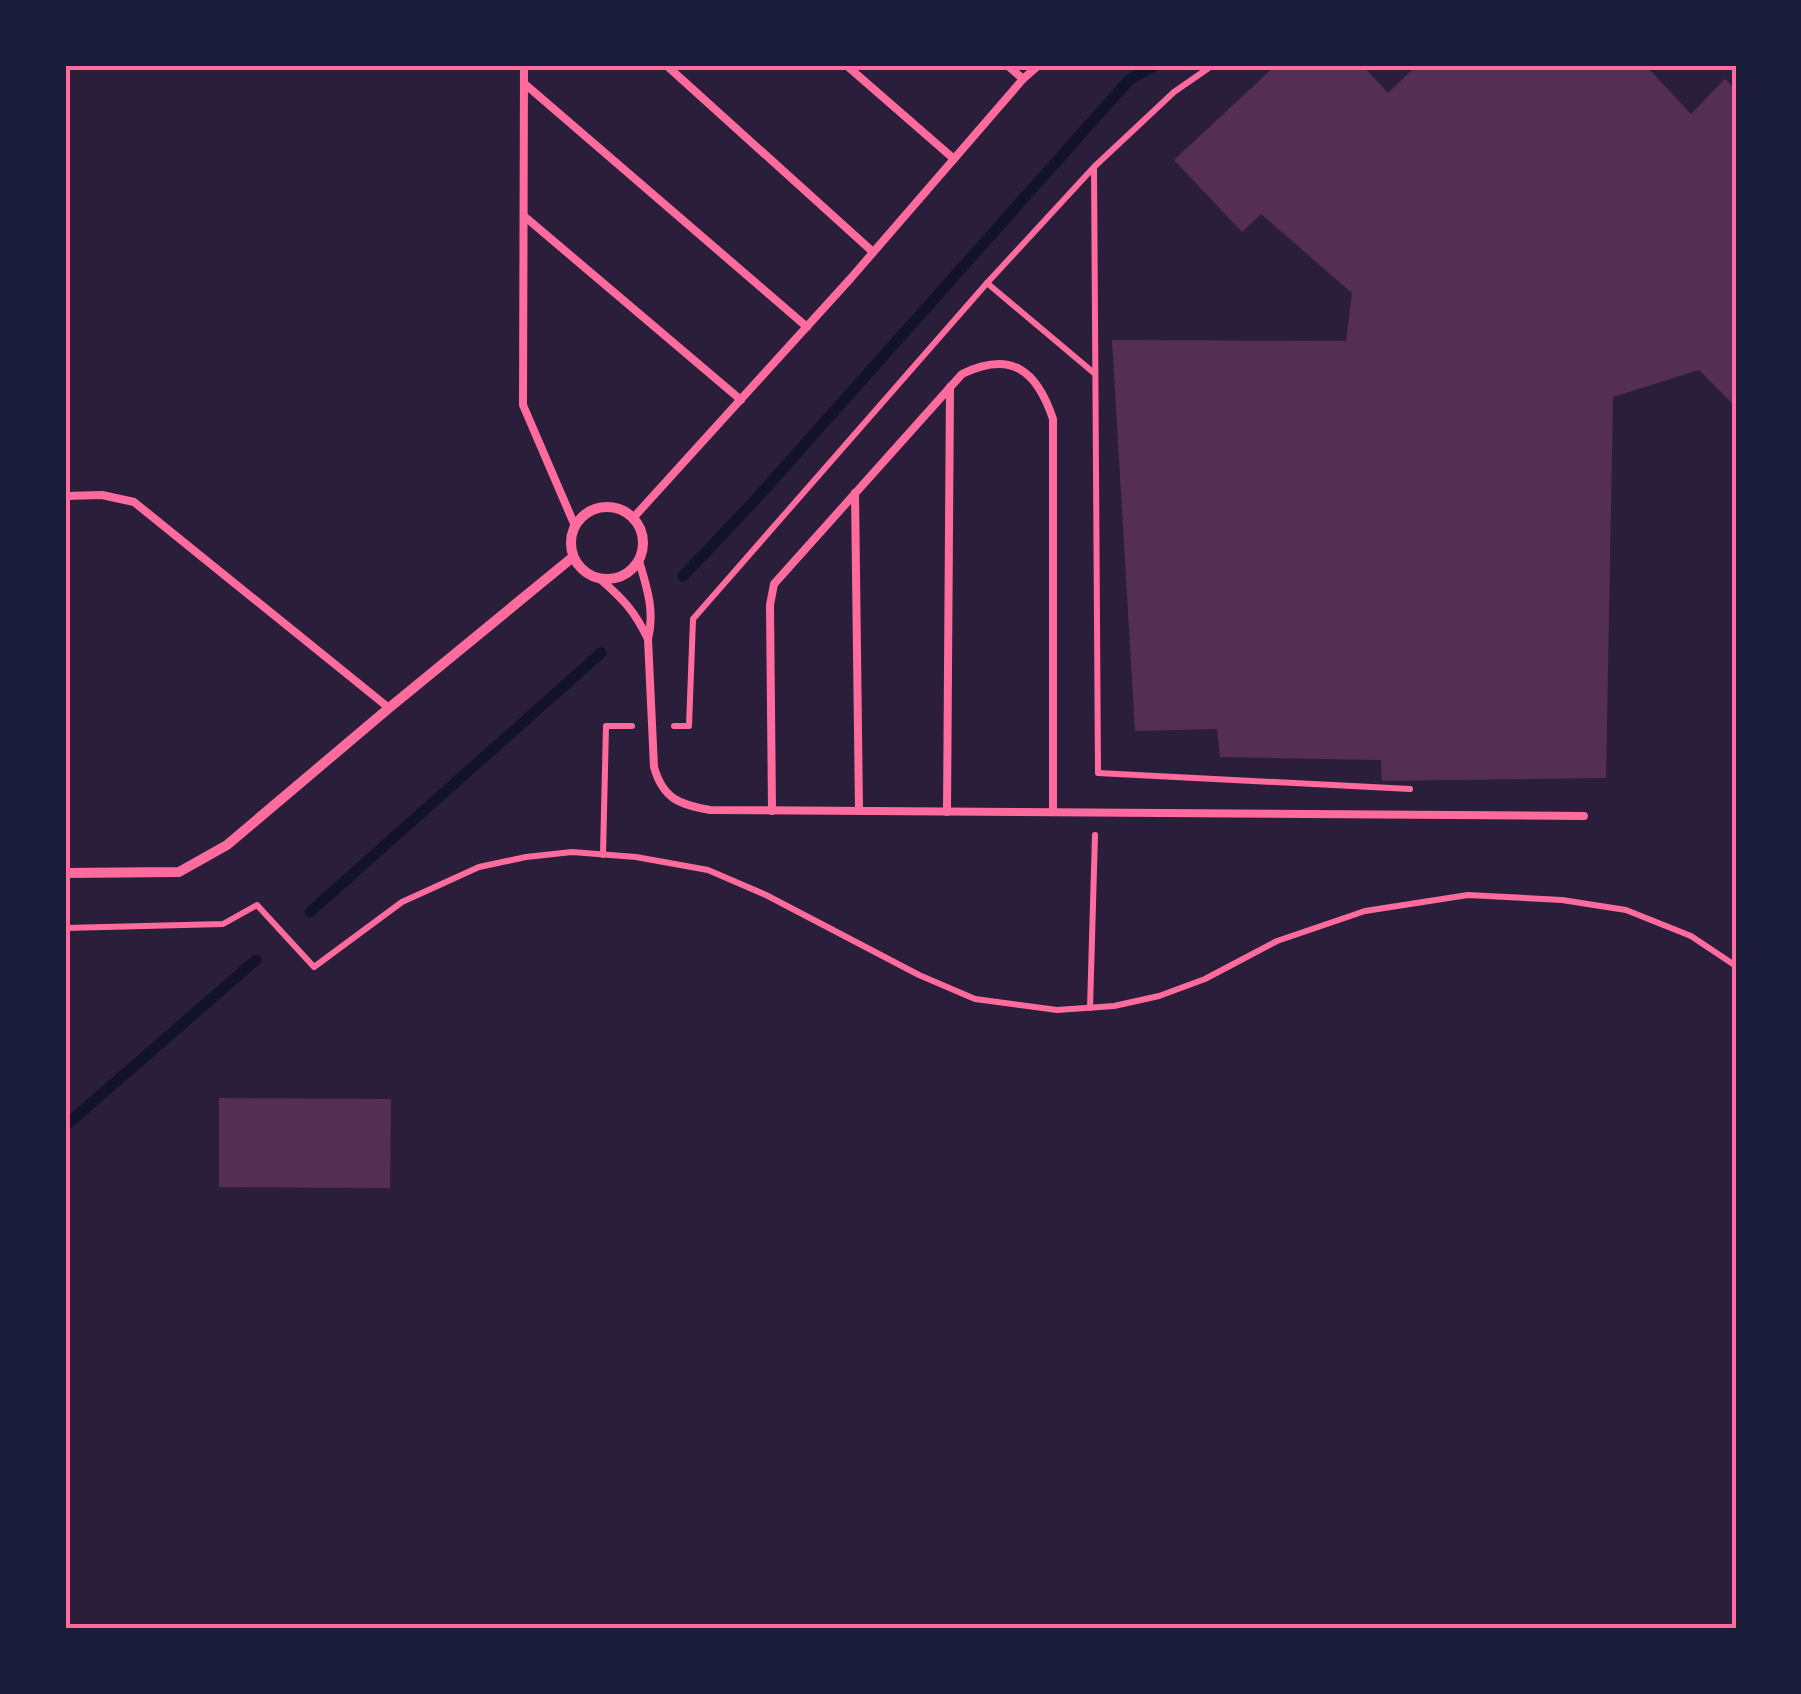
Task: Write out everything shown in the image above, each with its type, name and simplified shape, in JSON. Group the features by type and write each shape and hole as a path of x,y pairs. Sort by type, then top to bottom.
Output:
{"street":[{"path":"603,508 614,508 634,518 643,538 639,560 632,570 610,579 584,571 571,546 575,526 592,510 603,508"},
{"path":"65,873 179,872 228,845 574,557"}],"lane":[{"path":"524,65 523,406 575,526"},
{"path":"666,65 874,252"},
{"path":"846,65 954,159"},
{"path":"1006,65 1023,80"},
{"path":"634,518 1039,65"},
{"path":"525,85 807,327"},
{"path":"524,216 742,400"},
{"path":"772,811 770,605 774,584 962,374 980,366 999,364 1022,369 1044,392 1053,419 1052,812"},
{"path":"947,812 950,387"},
{"path":"855,493 860,811"},
{"path":"65,496 102,495 134,502 389,708"},
{"path":"639,560 652,607 648,639 654,767 665,790 686,806 772,811 1584,816"},
{"path":"599,578 636,615 648,639"}],"path":[{"path":"1094,167 1098,774 1411,789"},
{"path":"987,283 1095,374"},
{"path":"1090,1008 1096,812"},
{"path":"65,928 223,924 257,905 314,967 402,902 479,867 572,852 636,857 708,870 975,999 1058,1010 1114,1006 1159,996 1205,978 1277,941 1365,911 1468,895 1562,900 1626,910 1690,936 1736,966"}],"shaded area":[{"path":"65,65 1736,65 1736,1629 65,1629"}],"building":[{"path":"1276,65 1362,65 1388,93 1417,65 1645,65 1691,114 1725,79 1736,90 1736,402 1733,404 1699,370 1613,397 1606,778 1382,781 1381,760 1220,757 1217,729 1135,731 1112,340 1346,341 1352,293 1261,214 1242,232 1174,160"},
{"path":"219,1098 391,1099 390,1188 219,1187"}],"waterway":[{"path":"683,576 1129,80 1155,65"},
{"path":"310,912 601,653"},
{"path":"65,1126 256,960"}]}
